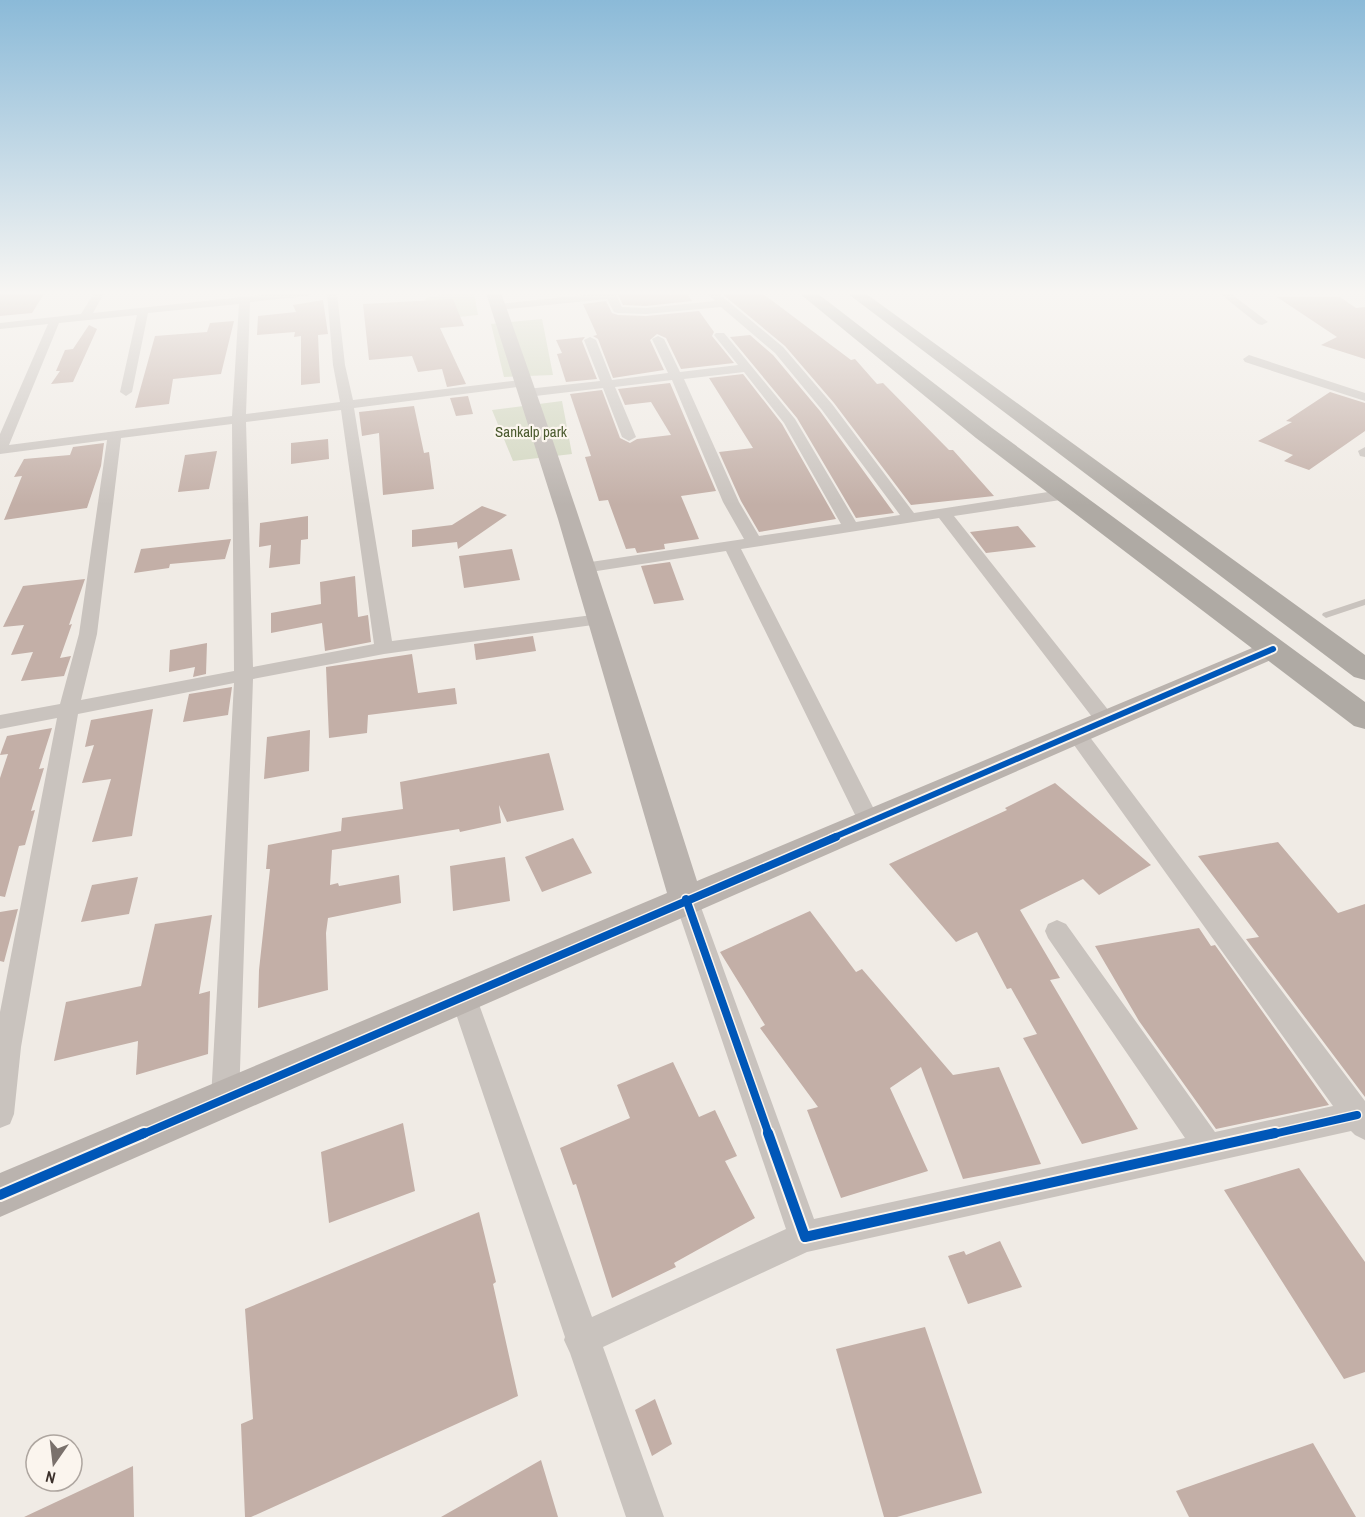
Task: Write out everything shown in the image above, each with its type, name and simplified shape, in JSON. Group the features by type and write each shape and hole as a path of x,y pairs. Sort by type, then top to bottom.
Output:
{"highway":[{"path":"897,364 979,429 1365,718"},
{"path":"930,364 1365,698"},
{"path":"951,364 1365,670"},
{"path":"976,364 1346,629"},
{"path":"979,429 1011,426"}],"main road":[{"path":"518,364 584,568 686,899"},
{"path":"0,1195 1273,649"}],"street":[{"path":"0,450 36,364"},
{"path":"126,392 132,364"},
{"path":"225,1099 244,675 239,418 242,364"},
{"path":"339,364 384,648"},
{"path":"599,364 629,436"},
{"path":"670,364 694,413 731,502 754,542"},
{"path":"744,364 790,422 851,527"},
{"path":"791,364 827,407 910,518"},
{"path":"1264,364 1365,397"},
{"path":"0,450 347,404 526,387 606,384 747,368"},
{"path":"0,1114 7,1047 69,708 88,634 115,435"},
{"path":"584,568 1067,494"},
{"path":"581,1340 805,1237 1209,1148 1361,1120 943,513"},
{"path":"731,545 869,821"},
{"path":"0,722 384,648 600,619"},
{"path":"686,899 805,1237"},
{"path":"1057,931 1209,1148"},
{"path":"463,996 581,1340 645,1517"}],"lane":[{"path":"1326,615 1365,602"}],"green space":[{"path":"501,364 551,364 553,375 504,377"},
{"name":"Sankalp park","path":"562,401 572,454 513,461 492,410"}],"building":[{"path":"59,364 81,364 73,382 51,384 60,371 56,371"},
{"path":"147,364 224,364 221,374 173,379 169,404 135,408"},
{"path":"301,364 319,364 320,383 301,385"},
{"path":"415,364 457,364 466,384 447,387 442,369 418,372"},
{"path":"560,364 591,364 597,379 566,382"},
{"path":"608,364 661,364 664,370 613,378"},
{"path":"678,364 727,364 681,369"},
{"path":"752,364 780,364 820,411 894,513 856,518 797,418"},
{"path":"800,364 859,364 877,384 883,383 949,450 953,450 994,496 911,505 834,403"},
{"path":"743,374 782,424 836,519 759,532 741,501 719,452 753,448 709,378"},
{"path":"670,383 716,491 681,496 699,539 664,544 665,549 637,553 635,548 626,549 608,500 599,501 585,457 591,456 570,394 602,390 620,438 630,443 637,439 671,435 651,402 625,405 618,389"},
{"path":"1330,392 1365,403 1365,431 1309,470 1284,461 1293,455 1258,441 1292,422 1286,421"},
{"path":"468,396 473,414 456,416 450,398"},
{"path":"414,406 424,453 429,452 434,489 383,495 379,433 362,436 359,412"},
{"path":"328,439 329,459 291,464 291,443"},
{"path":"104,443 101,466 87,508 4,520 22,476 14,477 24,459 70,455 73,447"},
{"path":"217,451 209,489 178,492 185,455"},
{"path":"482,506 507,515 458,549 457,542 412,547 412,530 452,525"},
{"path":"308,516 308,539 301,540 300,564 269,568 271,545 259,547 260,523"},
{"path":"1018,526 1036,547 986,553 970,532"},
{"path":"231,539 225,559 170,564 169,568 134,573 141,549"},
{"path":"512,549 520,580 464,588 459,556"},
{"path":"670,562 684,600 654,604 641,566"},
{"path":"355,576 358,617 368,615 371,642 325,651 322,623 271,633 271,613 321,604 320,582"},
{"path":"85,579 60,658 71,656 64,676 21,681 33,652 11,655 24,625 3,627 23,586"},
{"path":"533,636 536,651 476,660 474,644"},
{"path":"207,643 206,674 193,677 195,667 169,672 170,650"},
{"path":"412,654 418,693 455,688 457,704 368,715 367,733 329,738 326,667"},
{"path":"232,687 228,715 183,722 189,694"},
{"path":"153,709 132,836 92,842 111,779 82,783 94,745 85,747 91,720"},
{"path":"52,728 39,769 44,768 31,811 35,810 25,845 19,846 5,897 0,896 0,778 8,754 0,755 7,736"},
{"path":"310,730 309,771 264,779 267,737"},
{"path":"549,753 564,810 507,822 499,805 501,823 460,832 459,829 332,850 330,885 338,883 339,886 399,875 401,903 328,918 326,933 328,990 258,1008 259,970 270,869 266,869 268,845 341,831 342,818 403,809 400,782"},
{"path":"1055,783 1151,865 1099,895 1083,879 1020,910 1060,978 1050,980 1138,1129 1082,1144 1023,1038 1037,1034 1011,988 1007,989 977,932 956,942 889,864 1007,810 1005,808"},
{"path":"573,838 592,873 542,892 525,857"},
{"path":"1278,842 1338,913 1365,904 1365,1097 1246,939 1259,937 1198,856"},
{"path":"505,857 510,901 453,911 450,866"},
{"path":"138,877 129,914 81,922 92,885"},
{"path":"18,909 4,962 0,961 0,912"},
{"path":"810,911 856,972 862,969 953,1075 999,1067 1041,1164 963,1179 921,1067 890,1088 928,1171 841,1198 807,1110 818,1107 760,1028 765,1025 720,952"},
{"path":"212,915 199,994 210,991 208,1054 136,1075 138,1041 54,1061 66,1002 141,986 155,924"},
{"path":"1199,928 1211,946 1215,945 1329,1105 1216,1129 1139,1021 1095,946"},
{"path":"673,1062 699,1117 715,1110 737,1156 725,1161 755,1218 674,1263 676,1267 612,1298 576,1184 573,1185 560,1148 630,1118 617,1085"},
{"path":"403,1123 415,1191 329,1223 321,1152"},
{"path":"1299,1168 1365,1262 1365,1372 1344,1379 1224,1190"},
{"path":"479,1212 496,1282 493,1284 518,1396 251,1517 245,1517 241,1424 253,1419 245,1309"},
{"path":"1000,1241 1022,1287 968,1304 948,1256 964,1251 966,1255"},
{"path":"925,1327 982,1493 897,1517 884,1517 836,1349"},
{"path":"655,1399 672,1444 652,1456 635,1410"},
{"path":"1313,1443 1356,1517 1189,1517 1176,1491"},
{"path":"541,1460 558,1517 441,1517"},
{"path":"133,1466 134,1517 24,1517 75,1493 84,1493 84,1489"}],"cycle path":[{"path":"0,1195 1273,649"},
{"path":"686,899 805,1237 1357,1115"}]}
